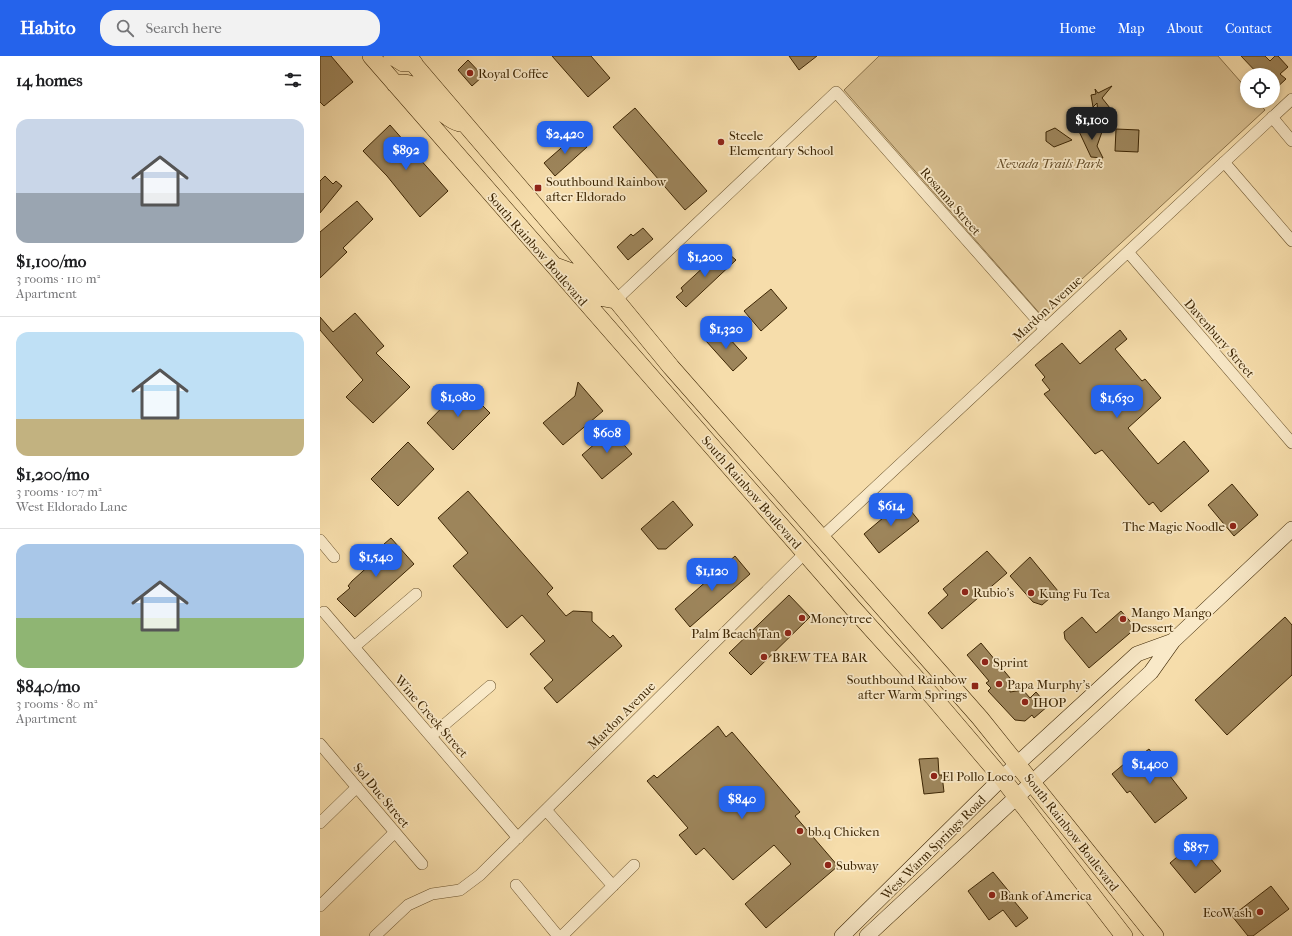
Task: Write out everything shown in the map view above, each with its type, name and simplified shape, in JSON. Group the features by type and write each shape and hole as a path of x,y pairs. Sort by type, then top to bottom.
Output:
{"main road":[{"name":"South Rainbow Boulevard","path":"371,56 612,334 933,696 1002,778 1124,936"},
{"path":"392,56 403,63 414,58"},
{"name":"South Rainbow Boulevard","path":"414,58 466,124 671,367 886,610 1018,763 1154,936"},
{"path":"394,84 406,83 416,86 440,112 452,121 466,124"},
{"path":"553,265 577,274 599,297 616,300"},
{"path":"612,334 617,328 624,329 647,352 671,367"},
{"path":"739,476 779,506 805,532 822,537"},
{"name":"West Warm Springs Road","path":"867,936 1151,672 1173,641 1292,529"},
{"path":"805,553 815,554 826,560 858,591 886,610"},
{"name":"West Warm Springs Road","path":"842,936 1002,778 1137,654 1173,641"},
{"path":"859,936 890,904 889,890"}],"street":[{"name":"Rosanna Street","path":"616,300 836,92 1045,329"},
{"name":"Mardon Avenue","path":"822,537 1292,99"},
{"path":"1272,117 1292,141"},
{"path":"1224,162 1292,242"},
{"name":"Davenbury Street","path":"1128,252 1290,436"},
{"path":"320,540 334,557"},
{"name":"Mardon Avenue","path":"375,936 401,911 413,902 432,894 453,891 470,884 805,553"},
{"path":"354,646 416,594"},
{"name":"Wine Creek Street","path":"324,612 518,838"},
{"path":"431,736 490,686"},
{"name":"Sol Duc Street","path":"320,744 422,864"},
{"path":"320,823 357,787"},
{"path":"546,810 612,886"},
{"path":"320,906 395,832"},
{"path":"562,936 634,865"},
{"path":"516,885 558,936"}],"green space":[{"name":"Nevada Trails Park","path":"879,56 1218,56 1240,81 1240,108 1263,108 1265,110 1042,316 844,90"}],"building":[{"path":"320,56 331,56 353,82 324,106 320,102"},
{"path":"552,56 591,56 610,78 588,97"},
{"path":"789,56 817,56 799,70"},
{"path":"1241,56 1265,56 1270,61 1275,56 1278,56 1288,67 1280,74 1280,68 1252,68"},
{"name":"Royal Coffee","path":"468,60 483,76 472,86 458,70"},
{"path":"1280,74 1286,79 1280,85"},
{"path":"1112,86 1102,98 1110,108 1106,120 1099,126 1097,103 1093,107 1091,95 1096,94 1095,89 1098,93"},
{"path":"635,108 707,191 685,210 613,127"},
{"path":"390,125 448,191 420,217 387,176 363,151"},
{"path":"1076,125 1088,131 1089,129 1103,129 1097,146 1103,158 1091,157"},
{"path":"1055,128 1072,140 1054,147 1046,141 1046,132"},
{"path":"1116,129 1139,130 1138,152 1115,151"},
{"path":"576,135 587,147 555,176 544,163"},
{"path":"325,176 333,184 336,181 342,186 320,213 320,181"},
{"path":"357,201 373,219 343,248 347,252 320,278 320,232"},
{"path":"643,228 653,239 628,260 617,247 631,234 633,236"},
{"path":"721,251 726,257 729,254 736,260 686,307 676,297 683,291 681,288"},
{"path":"771,289 787,308 761,331 744,311"},
{"path":"355,313 384,346 376,353 410,387 373,423 346,397 363,380 320,330 320,317 333,332"},
{"path":"720,328 747,358 733,371 706,341"},
{"path":"1120,330 1127,339 1115,349 1142,381 1145,379 1161,398 1128,428 1158,464 1184,441 1209,471 1161,512 1153,502 1149,505 1102,450 1095,454 1044,394 1050,390 1042,380 1045,377 1035,365 1062,343 1080,364"},
{"path":"578,382 603,411 563,445 543,423 575,396"},
{"path":"463,386 490,413 453,450 427,423"},
{"path":"611,430 632,454 602,479 582,455"},
{"path":"408,442 434,469 398,506 371,479"},
{"path":"1232,484 1258,515 1234,536 1208,505"},
{"path":"468,491 553,588 547,594 566,616 573,611 592,612 592,621 610,638 613,635 622,646 557,703 544,688 553,680 530,654 545,641 522,615 507,628 453,566 468,553 438,518"},
{"path":"673,501 693,525 666,549 658,549 641,529"},
{"path":"903,501 919,521 879,553 864,534"},
{"path":"391,538 414,564 355,617 337,599 350,588 348,586 352,581 383,553 384,544"},
{"name":"Rubio's","path":"987,551 1007,573 942,629 928,613 948,595 943,589"},
{"path":"735,556 750,574 690,627 675,609"},
{"path":"1030,557 1058,591 1042,605 1033,602 1010,576"},
{"path":"789,595 810,617 751,675 729,653"},
{"path":"1121,611 1136,628 1089,668 1065,639 1064,632 1082,617 1096,633"},
{"path":"1285,617 1292,625 1292,675 1227,735 1195,700"},
{"path":"981,643 1010,678 1010,692 1023,690 1030,698 1036,692 1048,706 1034,718 1032,715 1025,721 1015,720 988,691 991,688 986,683 989,681 967,655"},
{"path":"718,726 726,737 732,732 800,812 795,816 838,866 766,928 745,904 791,864 774,845 733,880 704,848 696,855 679,835 688,828 647,781 654,775 657,778"},
{"path":"1149,749 1187,798 1155,823 1130,791 1127,793 1112,774 1130,759 1132,762"},
{"name":"El Pollo Loco","path":"938,758 939,775 942,775 944,792 924,794 919,759"},
{"path":"1199,845 1221,871 1195,893 1170,863 1184,851 1187,855"},
{"name":"Bank of America","path":"993,872 1016,900 1014,901 1028,918 1016,927 1003,910 989,920 968,891"},
{"name":"EcoWash","path":"1271,886 1289,909 1253,936 1248,936 1232,916"}],"place":[{"name":"Royal Coffee","path":"470,73"},
{"name":"Steele Elementary School","path":"721,142"},
{"name":"Southbound Rainbow after Eldorado","path":"538,188"},
{"name":"The Magic Noodle","path":"1233,526"},
{"name":"Rubio's","path":"965,592"},
{"name":"Kung Fu Tea","path":"1031,593"},
{"name":"Moneytree","path":"802,618"},
{"name":"Mango Mango Dessert","path":"1123,619"},
{"name":"Palm Beach Tan","path":"788,633"},
{"name":"BREW TEA BAR","path":"764,657"},
{"name":"Sprint","path":"985,662"},
{"name":"Papa Murphy's","path":"999,684"},
{"name":"Southbound Rainbow after Warm Springs","path":"975,686"},
{"name":"IHOP","path":"1025,702"},
{"name":"El Pollo Loco","path":"934,776"},
{"name":"bb.q Chicken","path":"800,831"},
{"name":"Subway","path":"828,865"},
{"name":"Bank of America","path":"992,895"},
{"name":"EcoWash","path":"1260,912"}]}
